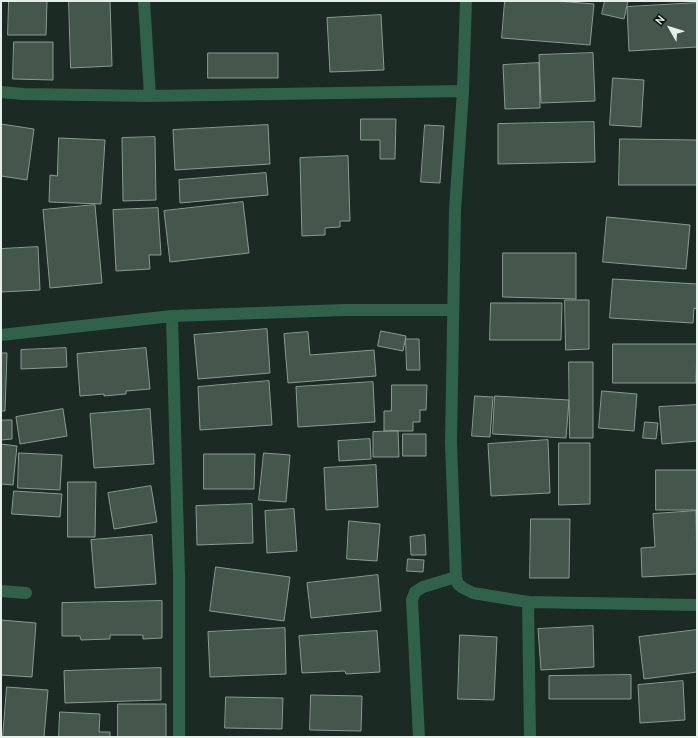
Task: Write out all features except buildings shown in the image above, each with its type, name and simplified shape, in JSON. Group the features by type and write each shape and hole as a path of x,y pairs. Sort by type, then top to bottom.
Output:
{"street":[{"path":"144,1 150,96"},
{"path":"466,1 463,91 455,210 451,443 456,577 458,584 473,593 528,602 697,605"},
{"path":"1,92 23,94 150,96 463,91"},
{"path":"1,335 172,316 345,310 453,310"},
{"path":"172,316 179,576 179,737"},
{"path":"419,737 412,600 415,592 423,587 456,577"},
{"path":"1,592 26,593"},
{"path":"528,602 530,737"}]}
